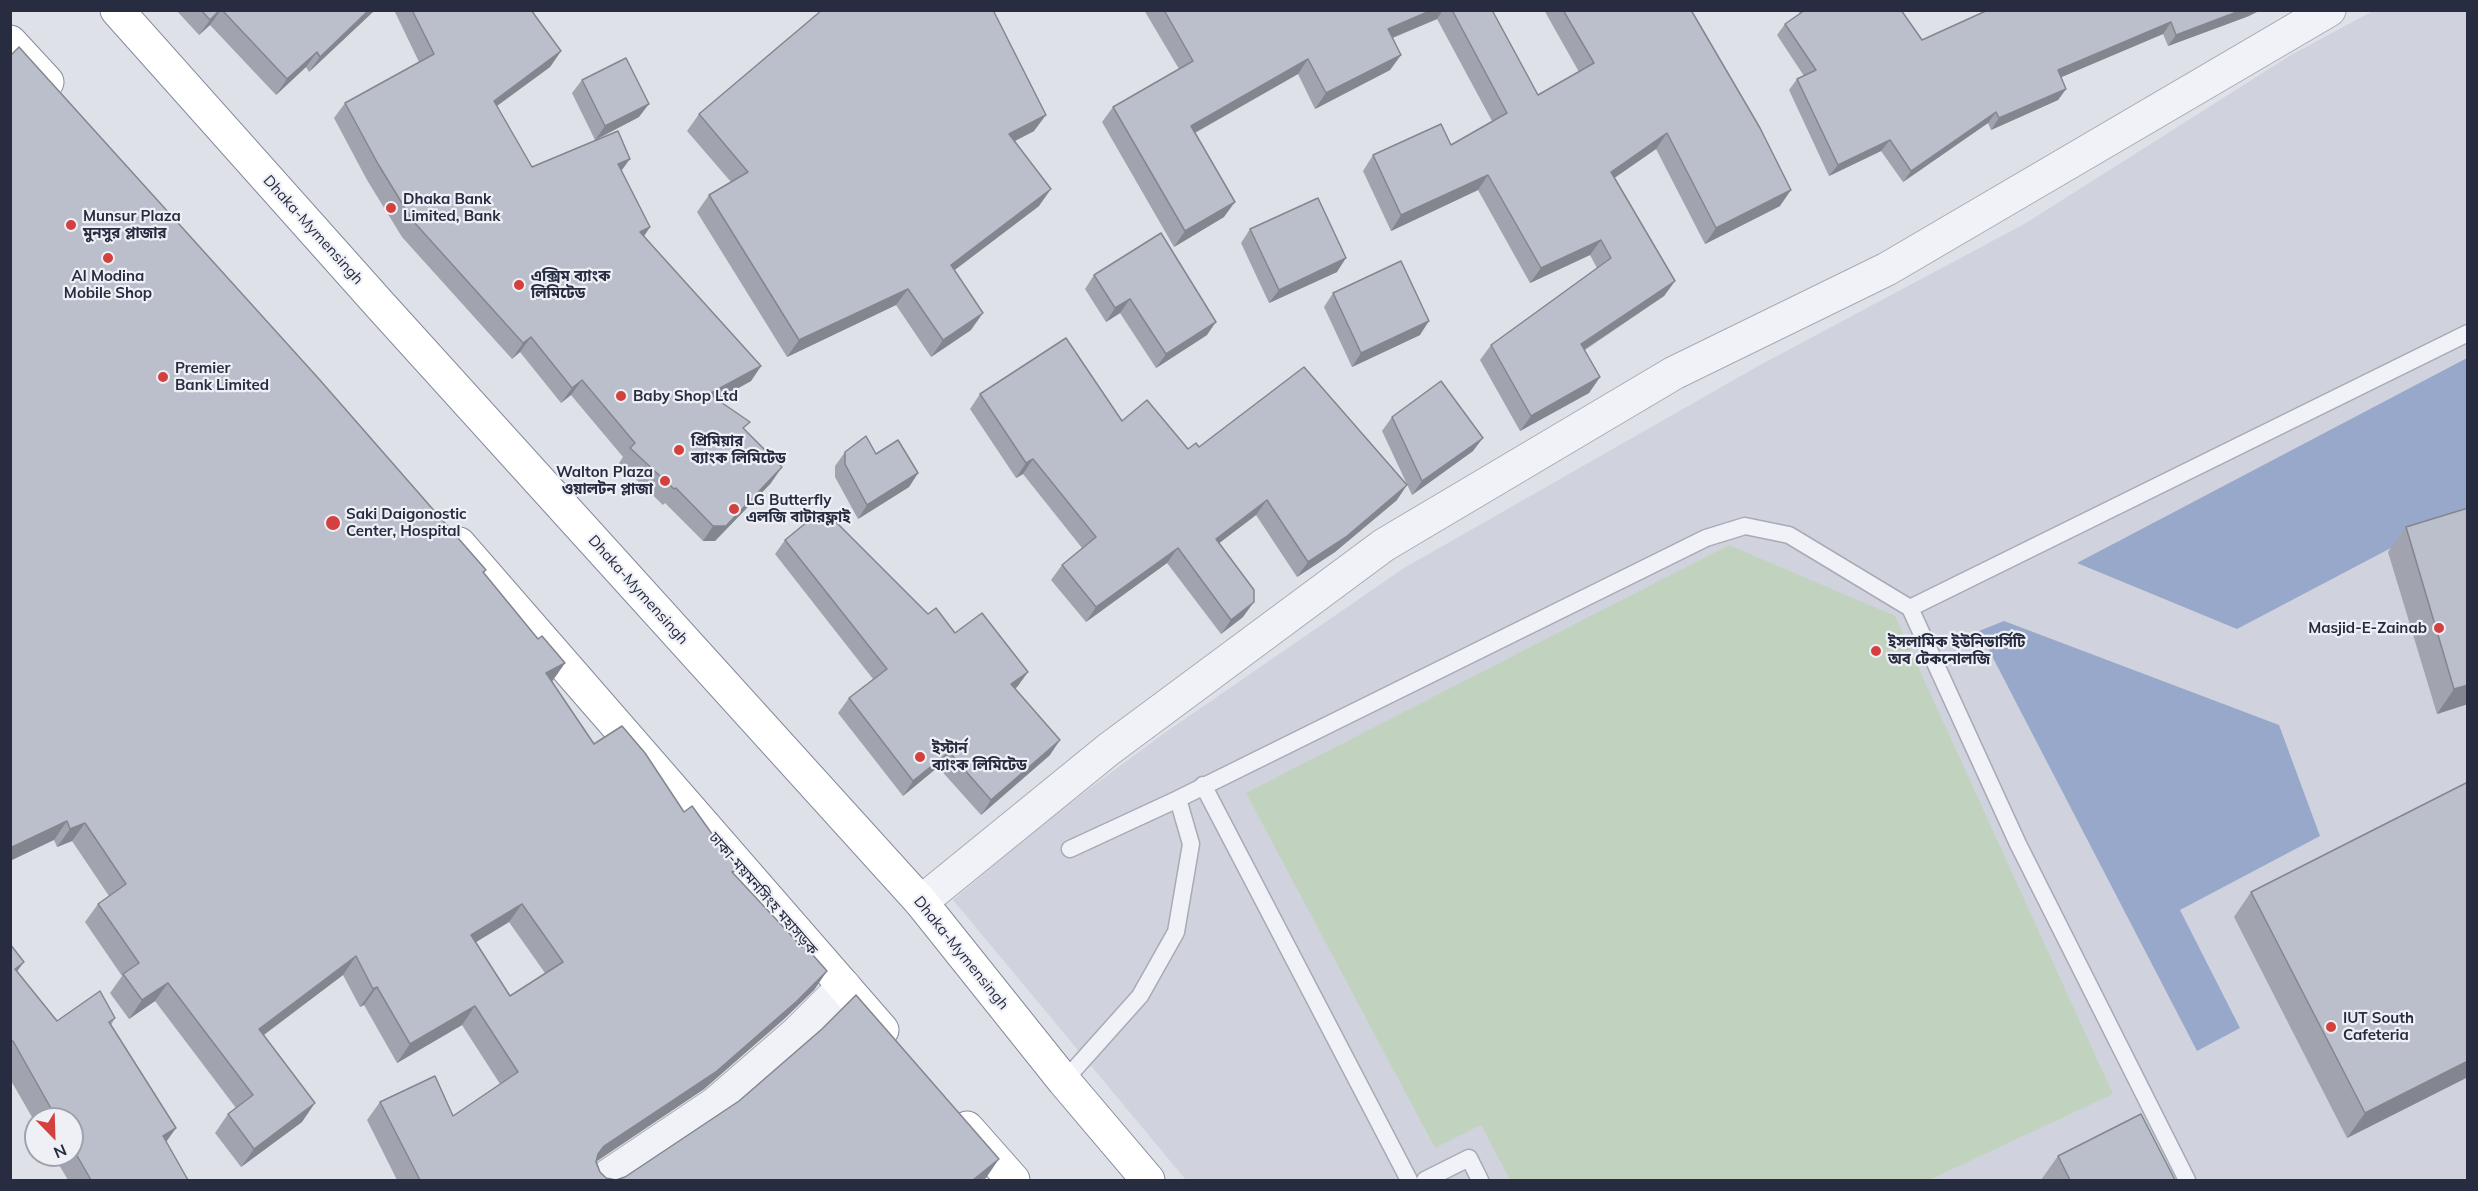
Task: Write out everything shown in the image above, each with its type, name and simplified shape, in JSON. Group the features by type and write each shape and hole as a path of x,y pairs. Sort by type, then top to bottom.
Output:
{"highway":[{"name":"Dhaka-Mymensingh","path":"117,10 397,324 921,902 1064,1081 1148,1180"},
{"path":"10,42 66,104"},
{"name":"ঢাকা-ময়মনসিংহ মহাসড়ক","path":"437,520 898,1048"},
{"path":"944,1101 1013,1180"}],"street":[{"path":"921,902 1110,749 1384,545 1674,373 1887,268 2329,10"},
{"path":"602,1180 715,1104 797,1033 844,987"}],"lane":[{"path":"1910,609 2468,333"},
{"path":"1070,849 1178,799 1706,538 1745,526 1790,535 1910,609 2018,844 2187,1180"},
{"path":"1203,785 1408,1180"},
{"path":"1064,1081 1140,996 1176,932 1191,844 1178,799"},
{"path":"1425,1180 1469,1158 1480,1180"}],"shaded area":[{"name":"ইসলামিক ইউনিভার্সিটি অব টেকনোলজি","path":"2373,11 2467,11 2467,1180 1186,1180 953,900 1054,815 1163,734 1404,568 1760,365 2026,223 2291,55"}],"green space":[{"path":"1729,545 1895,616 2113,1094 1929,1180 1510,1180 1481,1125 1435,1148 1246,793"}],"water":[{"path":"2467,358 2467,508 2237,629 2077,563"},
{"path":"2004,621 2279,725 2320,836 2180,910 2240,1028 2197,1051 1979,631"}],"building":[{"path":"201,10 220,10 210,20"},
{"path":"222,10 369,10 320,57 317,52 287,79"},
{"path":"412,10 531,10 561,51 494,101 532,167 618,131 630,159 618,164 650,227 640,232 761,366 709,394 750,422 743,428 782,467 726,526 713,526 676,488 674,489 630,448 635,443 582,380 572,388 531,337 523,343 413,221 378,164 345,103 434,54"},
{"path":"822,10 993,10 1046,115 1009,134 1051,189 951,265 983,313 943,340 908,289 799,340 709,195 748,172 699,114"},
{"path":"1164,10 1432,10 1388,29 1401,55 1326,93 1308,59 1191,126 1235,202 1185,231 1113,107 1193,61"},
{"path":"1452,10 1492,10 1538,95 1594,63 1563,10 1691,10 1760,128 1791,190 1716,228 1667,133 1611,172 1675,281 1581,344 1600,377 1531,416 1491,345 1611,258 1601,240 1541,268 1488,175 1401,215 1373,155 1441,124 1451,145 1507,113"},
{"path":"1805,10 1901,10 1922,40 1988,10 2242,10 2176,35 2171,22 2058,70 2066,89 1999,118 1996,112 1911,171 1890,140 1838,165 1797,79 1816,70 1785,24"},
{"path":"19,47 319,379 486,570 483,572 538,639 542,636 565,663 546,673 594,744 622,726 645,753 684,812 692,806 737,869 732,872 827,971 797,1001 717,1071 604,1146 596,1162 600,1172 606,1178 616,1180 420,1180 380,1102 435,1076 453,1116 518,1072 475,1006 410,1044 377,987 373,989 356,956 259,1029 315,1103 254,1149 228,1114 253,1095 168,983 142,1000 123,974 139,963 98,904 126,884 85,823 70,829 67,821 10,848 10,56","holes":["522,904 563,962 510,996 471,935"]},
{"path":"626,58 649,104 605,126 582,80"},
{"path":"1318,198 1346,258 1279,290 1250,229"},
{"path":"1161,233 1216,322 1166,354 1130,299 1115,308 1094,275"},
{"path":"1401,261 1429,321 1361,353 1333,293"},
{"path":"1066,338 1122,421 1147,400 1188,449 1196,443 1199,447 1304,367 1407,485 1346,537 1308,562 1267,500 1216,539 1254,590 1254,602 1231,620 1178,548 1096,607 1062,565 1096,537 1033,459 1026,463 980,394"},
{"path":"1441,381 1483,438 1422,481 1392,417"},
{"path":"866,436 876,454 898,440 918,473 867,505 845,464 845,452"},
{"path":"2468,508 2468,685 2454,689 2406,527"},
{"path":"823,509 928,614 936,608 955,633 982,613 1028,672 1011,684 1060,740 991,800 949,752 913,781 849,698 887,669 785,540"},
{"path":"2468,782 2468,1061 2365,1113 2251,892"},
{"path":"10,944 24,962 15,969 57,1021 100,991 115,1018 109,1022 176,1128 163,1136 188,1180 91,1180 84,1167 84,1107 50,1107 13,1041 10,1042"},
{"path":"856,995 999,1159 973,1180 616,1180 625,1177 739,1101 822,1029"},
{"path":"2141,1114 2175,1180 2070,1180 2058,1156"}],"place":[{"name":"Dhaka Bank Limited, Bank","path":"391,208"},
{"name":"Munsur Plaza মুনসুর প্লাজার","path":"71,225"},
{"name":"Al Modina Mobile Shop","path":"108,258"},
{"name":"এক্সিম ব্যাংক লিমিটেড","path":"519,285"},
{"name":"Premier Bank Limited","path":"163,377"},
{"name":"Baby Shop Ltd","path":"621,396"},
{"name":"প্রিমিয়ার ব্যাংক লিমিটেড","path":"679,450"},
{"name":"Walton Plaza ওয়ালটন প্লাজা","path":"665,481"},
{"name":"LG Butterfly এলজি বাটারফ্লাই","path":"734,509"},
{"name":"Saki Daigonostic Center, Hospital","path":"333,523"},
{"name":"Masjid-E-Zainab","path":"2439,628"},
{"name":"ইসলামিক ইউনিভার্সিটি অব টেকনোলজি","path":"1876,651"},
{"name":"ইস্টার্ন ব্যাংক লিমিটেড","path":"920,757"},
{"name":"IUT South Cafeteria","path":"2331,1027"}]}
